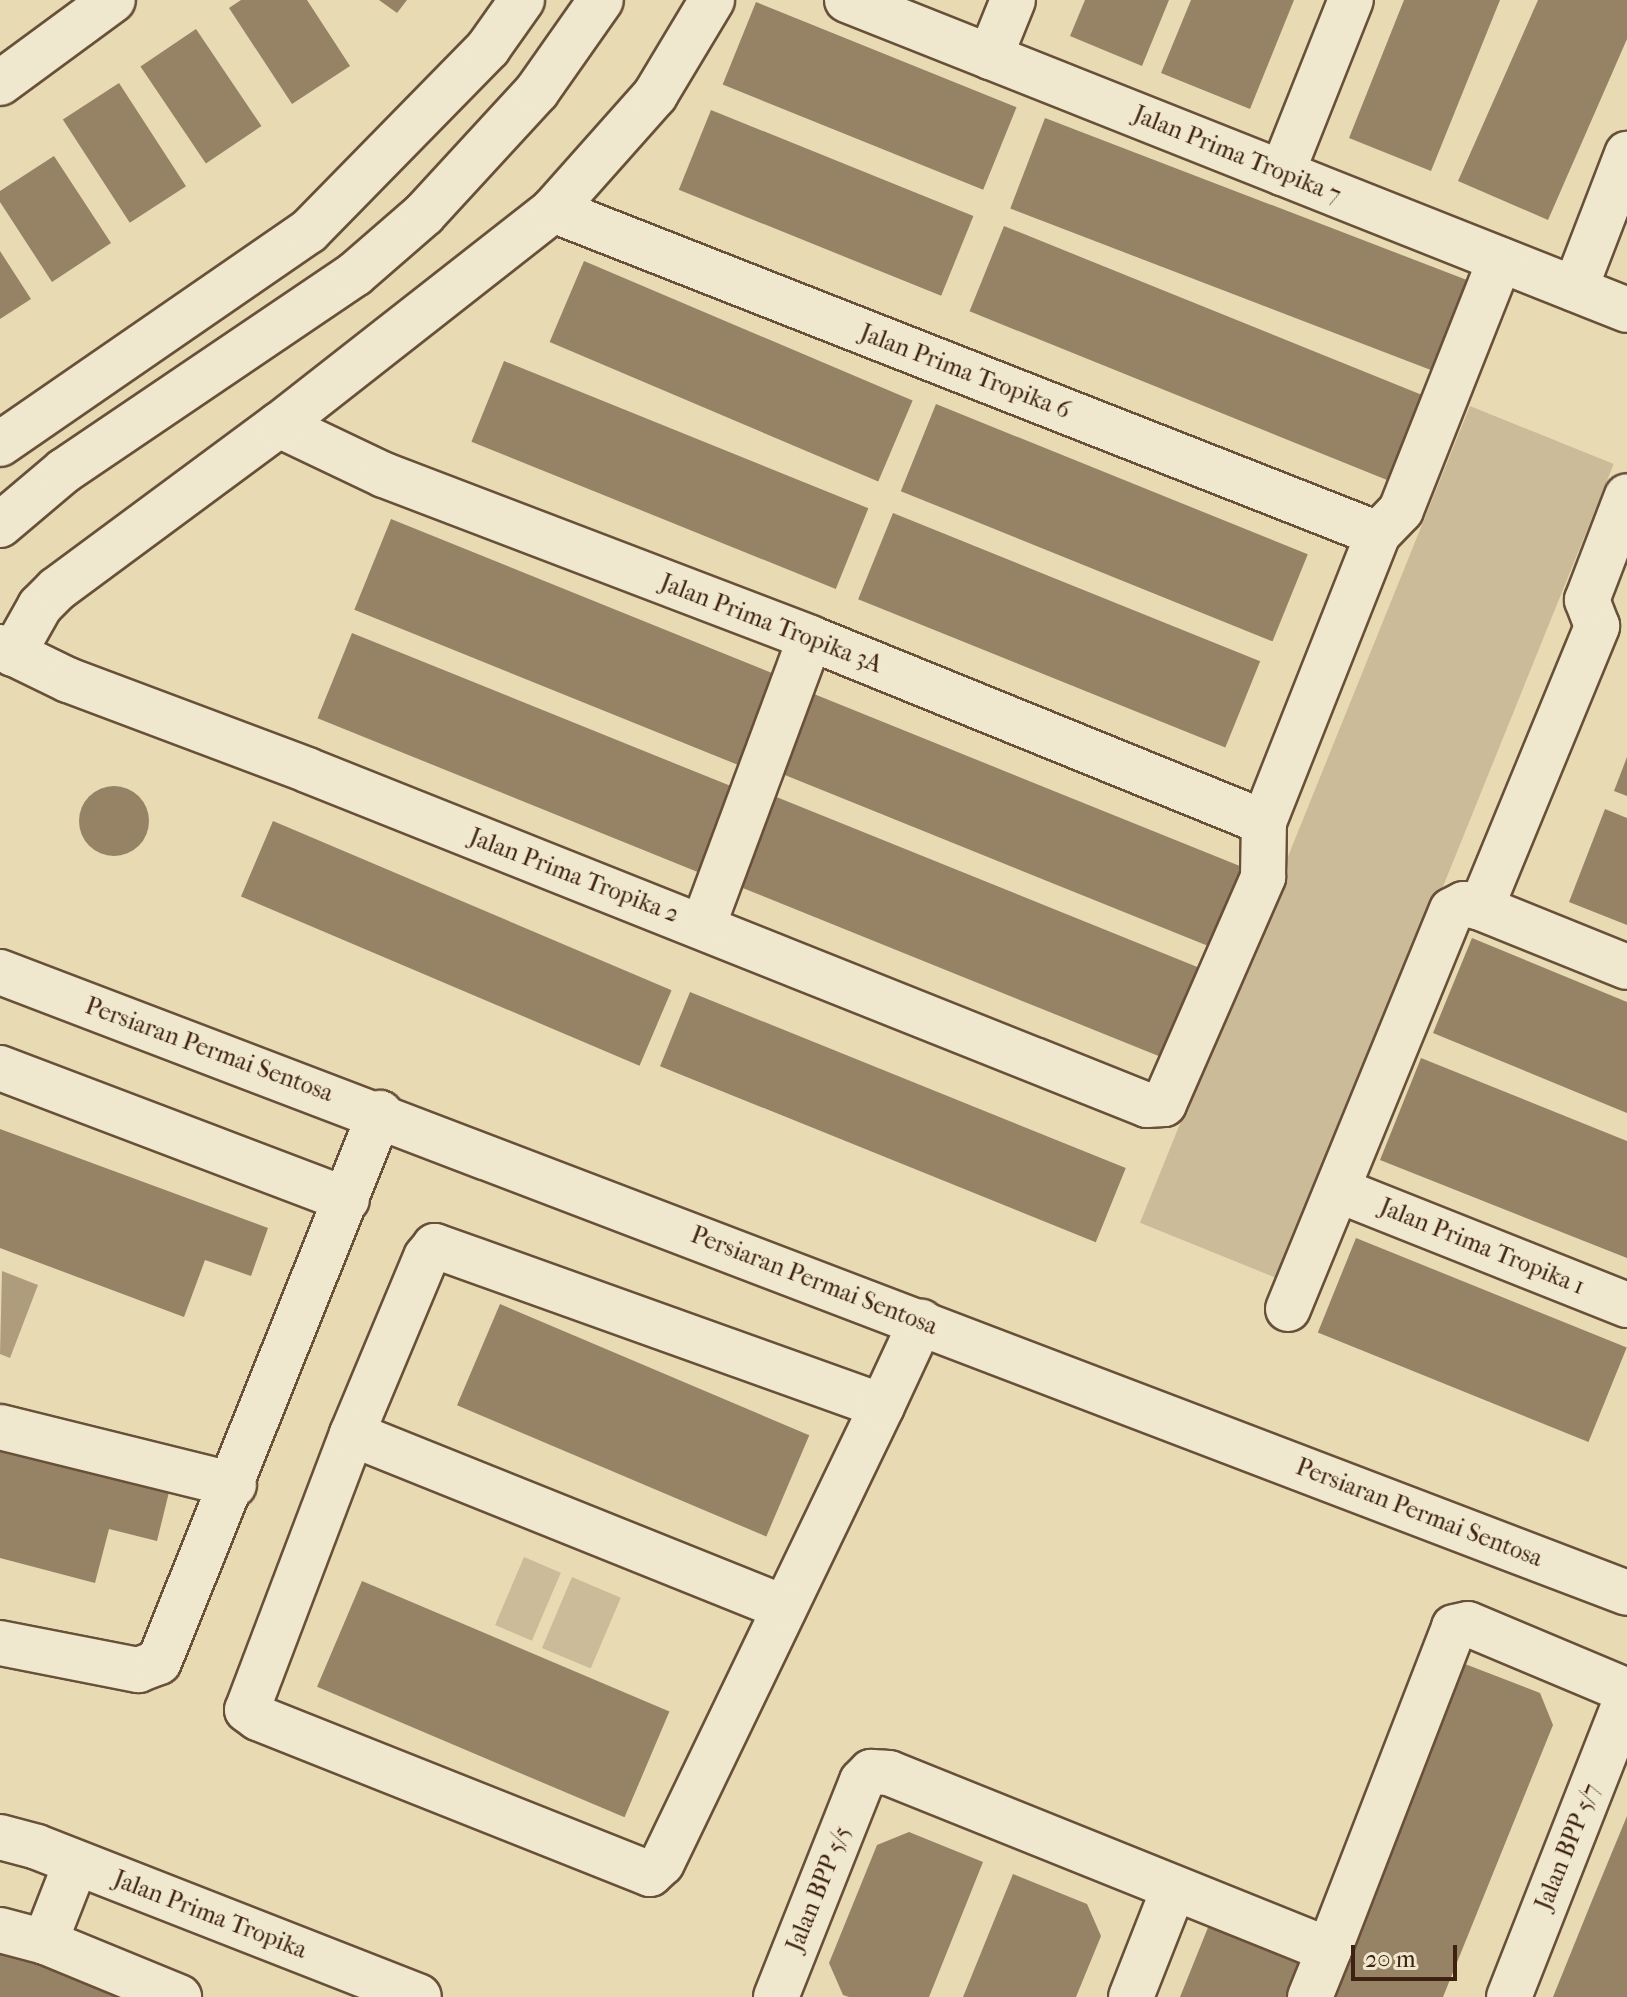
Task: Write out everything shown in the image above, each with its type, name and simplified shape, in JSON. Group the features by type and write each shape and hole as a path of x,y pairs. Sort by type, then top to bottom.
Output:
{"street":[{"path":"0,83 113,0"},
{"path":"0,444 309,231 488,48 522,0"},
{"path":"0,525 64,471 355,274 412,224 537,91 601,0"},
{"path":"7,650 57,589 279,425 553,210 655,95 712,0"},
{"name":"Jalan Prima Tropika 7","path":"847,0 1627,310"},
{"path":"990,57 1013,0"},
{"path":"1282,173 1351,0"},
{"path":"1575,289 1627,154"},
{"name":"Jalan Prima Tropika 6","path":"553,210 1378,534"},
{"path":"1264,822 1378,534 1401,510 1500,260"},
{"name":"Jalan Prima Tropika 3A","path":"279,425 384,475 810,638 1264,822"},
{"path":"1481,908 1612,632 1587,600 1627,496"},
{"path":"703,926 810,638"},
{"name":"Jalan Prima Tropika 2","path":"7,650 68,680 703,926 1147,1105 1164,1104 1173,1091 1263,877 1264,822"},
{"path":"1288,1309 1452,910 1464,904 1481,908 1627,967"},
{"name":"Persiaran Permai Sentosa","path":"0,972 380,1113 1627,1593"},
{"path":"0,1068 347,1200"},
{"path":"0,1643 138,1670 159,1662 234,1485 380,1113"},
{"name":"Jalan Prima Tropika 1","path":"1338,1190 1627,1305"},
{"path":"882,1406 435,1246 426,1257 352,1434 247,1710 634,1871 650,1874 662,1863 882,1406 921,1322"},
{"path":"0,1427 234,1485"},
{"path":"352,1434 784,1608"},
{"path":"1310,1997 1454,1627 1468,1624 1627,1694"},
{"name":"Jalan BPP 5/7","path":"1509,1997 1627,1694"},
{"name":"Jalan BPP 5/5","path":"776,1997 862,1781 871,1772 889,1773 1174,1888"},
{"name":"Jalan Prima Tropika","path":"0,1837 76,1863 419,1997"},
{"path":"45,1942 76,1863"},
{"path":"1131,1997 1174,1888 1329,1950"},
{"path":"0,1930 45,1942 179,1997"}],"shaded area":[{"path":"1470,406 1614,464 1284,1281 1140,1223"},
{"path":"2,1271 38,1285 10,1358 0,1354"},
{"path":"524,1557 561,1573 532,1641 495,1625"},
{"path":"572,1577 621,1598 591,1669 542,1648"}],"building":[{"path":"241,0 307,0 350,66 292,104 229,8"},
{"path":"379,0 407,0 397,13"},
{"path":"1085,0 1169,0 1142,66 1070,36"},
{"path":"1191,0 1294,0 1250,109 1161,73"},
{"path":"1404,0 1500,0 1431,171 1349,138"},
{"path":"1538,0 1627,0 1627,39 1548,220 1458,181"},
{"path":"756,2 1017,107 983,190 723,85"},
{"path":"196,29 261,126 206,163 140,66"},
{"path":"119,83 186,186 130,223 63,119"},
{"path":"711,110 973,216 941,296 679,190"},
{"path":"1045,118 1475,283 1441,374 1010,209"},
{"path":"54,156 111,243 52,282 0,202 0,191"},
{"path":"1004,226 1430,398 1395,483 970,311"},
{"path":"0,251 31,299 0,319"},
{"path":"584,261 913,400 878,481 550,342"},
{"path":"504,361 868,508 836,589 471,442"},
{"path":"936,404 1308,554 1273,641 901,491"},
{"path":"893,513 1260,661 1225,748 858,599"},
{"path":"391,519 789,680 752,771 354,610"},
{"path":"352,633 743,791 709,876 318,718"},
{"path":"809,692 1247,869 1214,949 777,772"},
{"path":"1627,757 1627,796 1614,791"},
{"path":"114,786 139,796 149,821 139,846 114,856 89,846 79,821 89,796"},
{"path":"769,794 1207,971 1170,1061 733,884"},
{"path":"1605,809 1627,818 1627,925 1569,902"},
{"path":"273,821 672,990 640,1066 241,896"},
{"path":"1472,938 1627,1002 1627,1113 1433,1033"},
{"path":"690,992 1126,1168 1096,1242 660,1066"},
{"path":"1421,1058 1627,1141 1627,1258 1380,1160"},
{"path":"0,1129 268,1228 251,1276 205,1260 184,1317 0,1248"},
{"path":"1356,1238 1627,1347 1589,1442 1318,1333"},
{"path":"500,1304 809,1435 766,1537 457,1405"},
{"path":"0,1444 170,1488 157,1541 109,1529 95,1583 0,1558"},
{"path":"362,1581 669,1712 625,1817 317,1687"},
{"path":"1465,1664 1540,1693 1553,1725 1443,1997 1330,1997"},
{"path":"1627,1816 1627,1997 1553,1997 1591,1903"},
{"path":"909,1832 983,1862 929,1997 843,1995 829,1963 877,1845"},
{"path":"1013,1874 1087,1904 1101,1936 1076,1997 963,1997"},
{"path":"1211,1920 1308,1959 1292,1997 1180,1997"},
{"path":"0,1947 120,1997 0,1997"}]}
